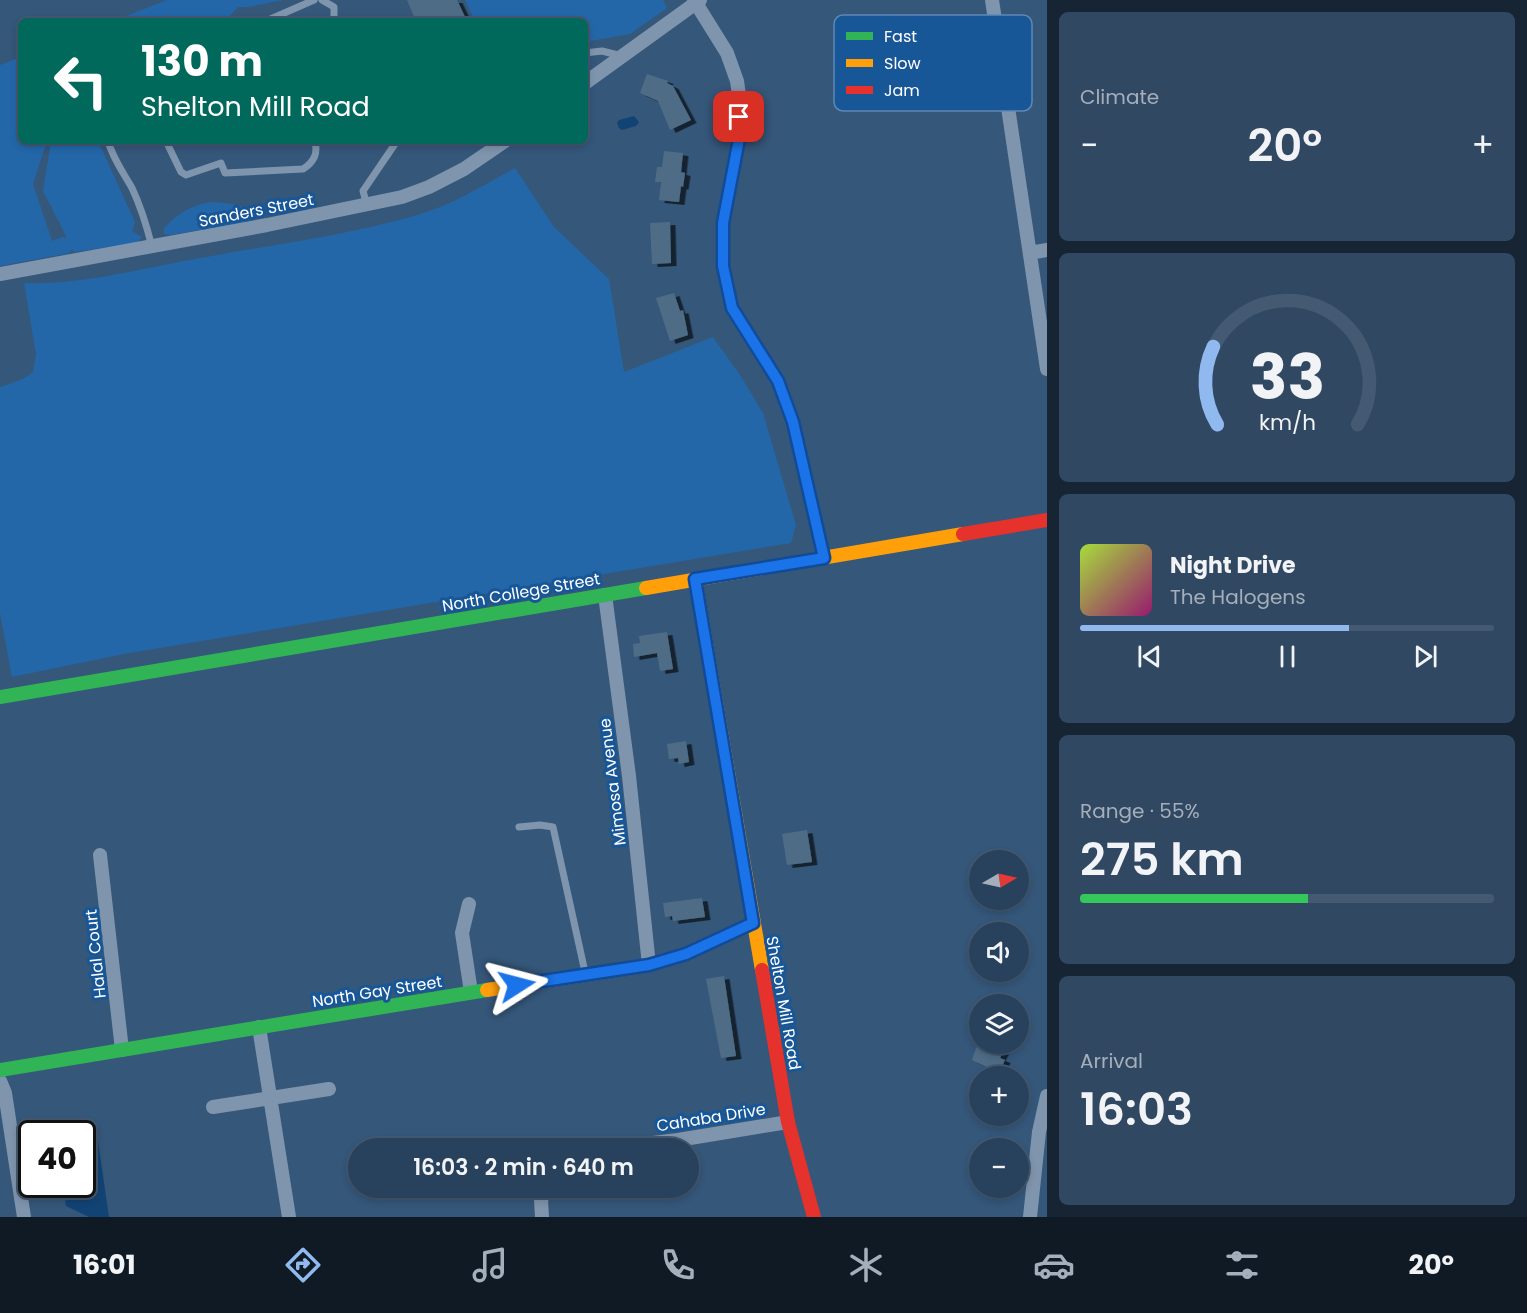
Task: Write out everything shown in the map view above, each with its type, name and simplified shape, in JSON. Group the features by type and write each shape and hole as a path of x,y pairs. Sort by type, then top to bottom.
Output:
{"street":[{"path":"992,0 994,15"},
{"path":"588,81 697,1 727,52 737,81 739,95 739,139 723,223 723,266 732,308 778,381 793,422 824,558"},
{"path":"1009,111 1047,369"},
{"name":"Sanders Street","path":"0,274 367,206 402,197 429,187 464,169 501,144"},
{"path":"1030,253 1047,250"},
{"name":"North College Street","path":"0,697 1047,520"},
{"name":"Shelton Mill Road","path":"695,579 788,1122 814,1217"},
{"name":"Mimosa Avenue","path":"605,595 629,776 649,965"},
{"name":"Halal Court","path":"100,855 122,1050"},
{"path":"469,904 462,933 471,992"},
{"name":"North Gay Street","path":"0,1070 649,965 686,954 753,923"},
{"path":"259,1027 289,1217"},
{"path":"0,1081 5,1093 24,1217"},
{"path":"213,1107 329,1089"},
{"path":"1030,1217 1039,1132 1047,1096"},
{"name":"Cahaba Drive","path":"690,1138 788,1122"},
{"path":"542,1198 542,1217"}],"lane":[{"path":"273,18 314,0"},
{"path":"322,0 334,7 334,18"},
{"path":"588,53 602,51 622,56"},
{"path":"109,144 146,222 152,247"},
{"path":"167,144 181,172 186,176 221,164 225,174 303,169 310,165 315,157 316,144"},
{"path":"367,206 363,191 395,144"},
{"path":"519,827 540,825 553,827 586,974"}],"shaded area":[{"path":"167,0 283,0 238,7 228,18 121,18"},
{"path":"465,0 663,0 667,8 630,34 588,41 588,18 474,18"},
{"path":"18,58 18,144 46,144 33,184 52,241 62,237 67,238 43,191 51,144 99,144 135,222 132,231 142,237 137,243 74,252 72,249 70,253 0,266 0,65"},
{"path":"634,116 639,122 636,126 622,130 619,128 617,123 619,120"},
{"path":"515,168 554,227 609,279 624,372 713,337 763,413 796,525 791,543 124,654 12,677 0,613 0,387 23,379 33,372 36,354 24,283 67,282 110,276 390,222 443,206"},
{"path":"212,202 246,208 255,214 255,219 170,235 164,234 164,228 180,214 192,207"},
{"path":"97,1134 109,1217 89,1217 66,1206 65,1198 96,1198"}],"building":[{"path":"407,0 457,0 466,18 415,18"},
{"path":"647,74 668,81 667,83 673,86 691,120 670,130 658,101 640,93"},
{"path":"664,151 683,153 681,172 685,173 679,202 659,200 661,182 655,182 657,167 662,167"},
{"path":"670,222 671,263 652,264 650,223"},
{"path":"674,293 680,311 683,310 688,335 670,341 656,298"},
{"path":"667,632 673,669 660,671 657,653 634,657 633,644 640,643 639,636"},
{"path":"686,741 689,762 679,764 678,758 669,759 667,744"},
{"path":"807,830 812,862 787,865 782,834"},
{"path":"702,898 705,917 673,921 672,916 665,917 663,903"},
{"path":"724,976 736,1056 721,1058 706,979"},
{"path":"974,1054 1002,1054 1000,1058 1005,1060 1002,1066 984,1066 972,1060"}],"traffic: fast":[{"path":"0,697 646,588"},
{"path":"0,1070 487,990"}],"traffic: slow":[{"path":"646,588 963,534"},
{"path":"695,579 762,970"},
{"path":"487,990 649,965 686,954 753,923"}],"traffic: jam":[{"path":"963,534 1047,520"},
{"path":"762,970 788,1122 814,1217"}],"route":[{"path":"517,985 649,965 686,954 753,923 695,579 824,558 793,422 778,381 732,308 723,266 723,223 739,139 739,117"}]}
